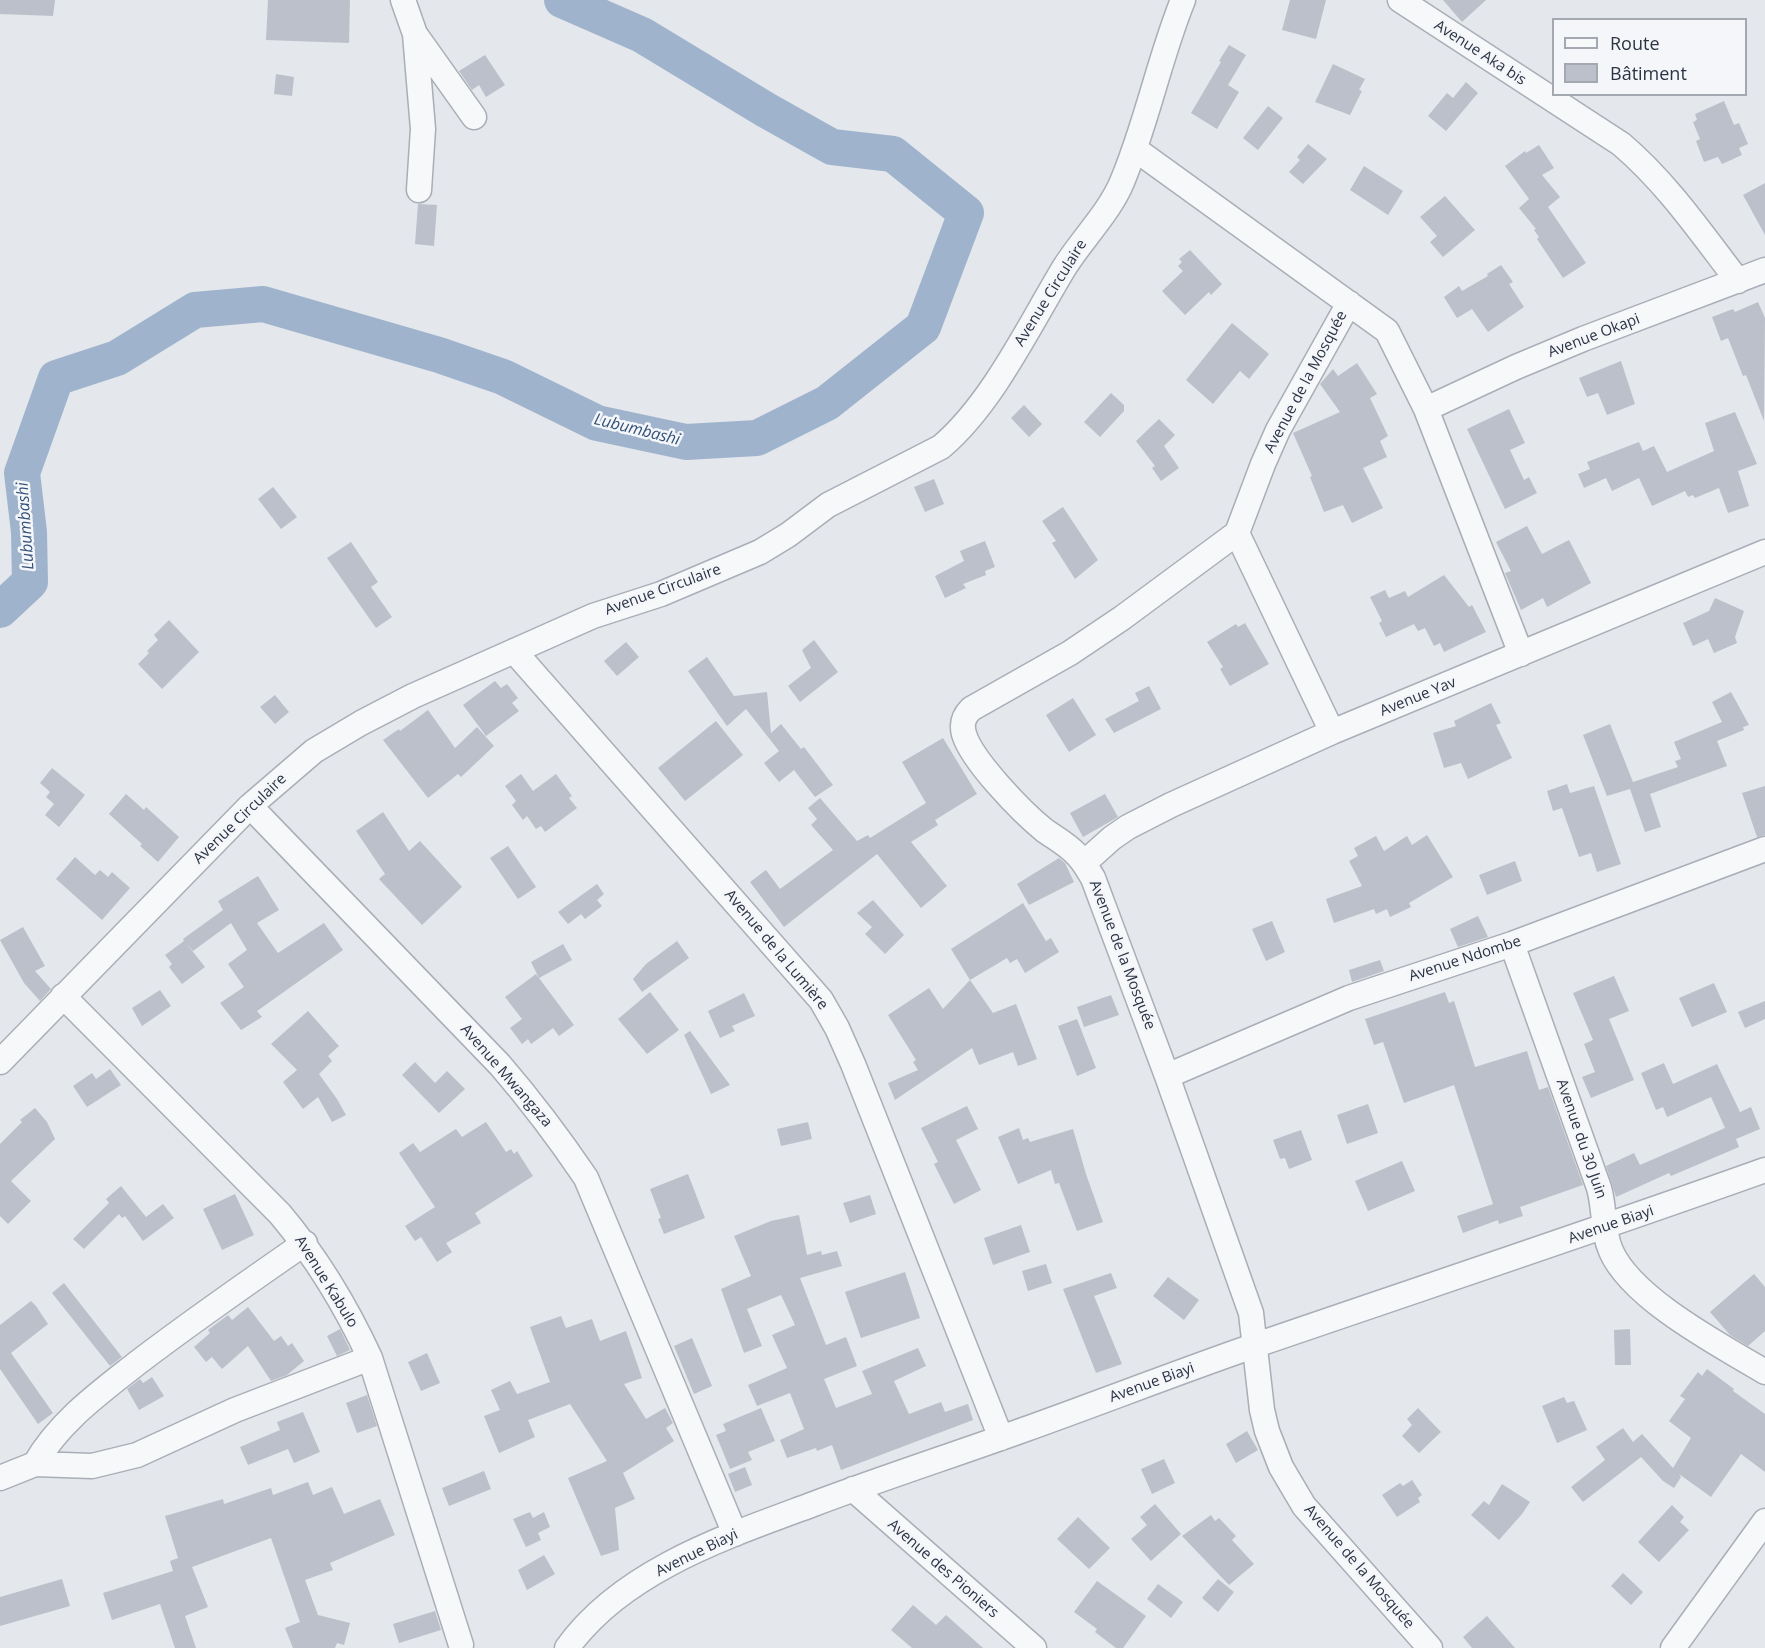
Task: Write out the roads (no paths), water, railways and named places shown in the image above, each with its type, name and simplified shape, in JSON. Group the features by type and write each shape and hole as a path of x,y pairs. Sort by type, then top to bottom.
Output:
{"street":[{"path":"403,0 415,34 423,129 419,190"},
{"name":"Avenue Circulaire","path":"0,1062 250,806 315,751 361,723 413,696 593,616 679,587 760,552 828,506 940,447 965,425 1011,359 1064,268 1116,194 1135,148 1182,0"},
{"name":"Avenue Aka bis","path":"1400,0 1621,144 1672,194 1738,281"},
{"path":"415,34 474,117"},
{"path":"1135,148 1391,336 1426,409 1521,654"},
{"name":"Avenue Okapi","path":"1426,409 1583,339 1765,270"},
{"name":"Avenue de la Mosquée","path":"1349,303 1278,430 1237,533 1122,618 1070,653 980,703 964,716 964,734 971,748 999,786 1028,815 1073,851 1093,878 1167,1076 1251,1313 1262,1410 1267,1431 1281,1467 1304,1506 1430,1648"},
{"path":"1237,533 1332,732"},
{"name":"Avenue Yav","path":"1084,863 1128,827 1170,805 1332,732 1765,552"},
{"name":"Avenue de la Lumière","path":"514,651 821,1000 853,1064 1000,1438"},
{"name":"Avenue Mwangaza","path":"250,806 500,1065 536,1107 586,1178 735,1534"},
{"name":"Avenue Ndombe","path":"1167,1076 1349,998 1512,944 1765,849"},
{"name":"Avenue du 30 Juin","path":"1512,944 1604,1203 1605,1227 1612,1253 1636,1285 1696,1330 1765,1371"},
{"name":"Avenue Kabulo","path":"63,996 257,1190 304,1244 342,1303 370,1358 464,1647"},
{"name":"Avenue Biayi","path":"570,1647 599,1610 635,1584 680,1559 735,1534 853,1489 1256,1345 1605,1227 1765,1170"},
{"path":"36,1464 46,1445 79,1410 199,1316 304,1244"},
{"path":"0,1478 36,1464 92,1466 137,1455 235,1410 370,1358"},
{"name":"Avenue des Pioniers","path":"853,1489 1034,1648"},
{"path":"1673,1648 1765,1521"}],"waterway":[{"name":"Lubumbashi","path":"0,610 30,582 29,532 22,473 56,378 117,358 195,310 263,304 439,355 503,377 597,423 686,442 757,438 827,403 923,327 966,213 893,154 832,147 642,35 562,0"}]}
